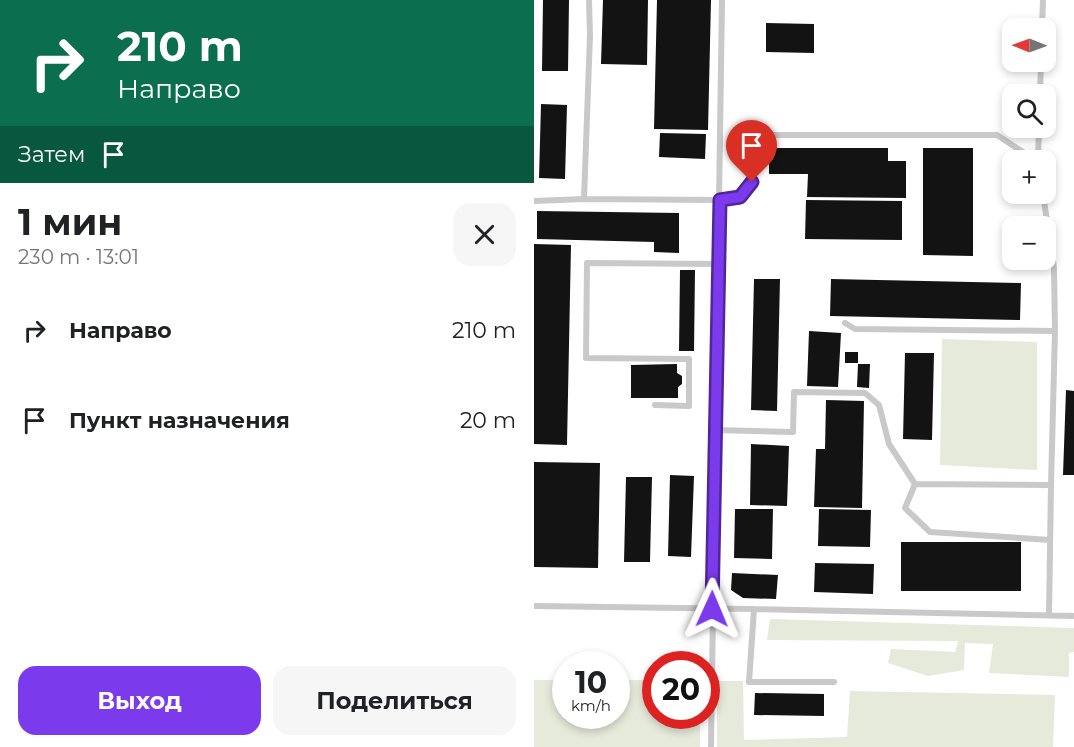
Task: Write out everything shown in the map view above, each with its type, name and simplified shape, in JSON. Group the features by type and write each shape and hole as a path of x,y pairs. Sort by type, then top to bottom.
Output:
{"lane":[{"path":"584,199 590,35 589,0"},
{"path":"711,747 722,0"},
{"path":"1042,18 1043,0"},
{"path":"534,201 720,200 740,197 752,182 757,142 772,135 997,135 1021,150"},
{"path":"1044,204 1054,268 1056,331 1048,615"},
{"path":"655,405 689,406 689,359 586,358 587,263 718,264"},
{"path":"845,323 855,329 1056,331"},
{"path":"716,430 793,432 794,392 865,393 879,405 889,444 915,484"},
{"path":"915,484 1051,485"},
{"path":"915,484 905,508 930,531 1050,540"},
{"path":"534,606 1074,616"},
{"path":"754,609 749,682 834,682"}],"green space":[{"path":"942,339 1037,342 1037,470 940,465"},
{"path":"770,619 1074,628 1074,652 1069,653 1069,677 989,673 993,644 965,643 964,670 928,676 888,663 891,649 955,652 958,641 767,640"},
{"path":"534,680 552,680 552,729 630,729 630,680 642,680 642,729 700,729 700,747 534,747"},
{"path":"720,681 743,681 744,740 847,737 850,691 1055,695 1053,747 717,747 717,729 720,729"}],"building":[{"path":"543,0 569,0 568,71 542,71"},
{"path":"603,0 648,0 647,65 601,64"},
{"path":"657,0 711,0 708,130 654,129"},
{"path":"766,23 814,24 814,53 766,52"},
{"path":"541,104 567,105 565,179 539,178"},
{"path":"660,133 706,134 705,159 659,157"},
{"path":"769,148 888,148 888,161 906,161 906,198 807,197 808,174 769,174"},
{"path":"923,148 973,148 973,256 923,255"},
{"path":"806,200 902,201 902,240 805,239"},
{"path":"537,211 679,213 679,253 654,252 654,242 537,239"},
{"path":"534,244 571,245 567,445 534,444"},
{"path":"680,270 695,270 694,351 679,351"},
{"path":"754,279 780,279 777,411 751,410"},
{"path":"831,279 1021,283 1020,320 830,316"},
{"path":"809,331 841,333 838,387 807,386"},
{"path":"845,352 858,352 858,363 845,363"},
{"path":"905,353 934,353 932,440 903,439"},
{"path":"677,364 677,373 682,376 682,384 678,387 678,398 631,398 631,365"},
{"path":"858,364 870,364 869,388 857,387"},
{"path":"1066,390 1074,391 1074,475 1063,475"},
{"path":"826,400 864,401 862,508 814,507 816,449 825,449"},
{"path":"751,444 789,446 787,506 750,505"},
{"path":"534,462 600,463 598,568 534,567"},
{"path":"670,475 694,476 691,557 668,556"},
{"path":"626,477 652,477 650,562 624,562"},
{"path":"735,509 773,509 772,559 734,558"},
{"path":"819,509 871,510 870,547 818,546"},
{"path":"901,542 1021,542 1021,591 901,591"},
{"path":"815,563 874,564 873,594 814,592"},
{"path":"732,573 778,575 776,599 743,598 731,590"},
{"path":"755,693 824,694 824,716 754,715"}],"route":[{"path":"712,609 720,200 740,197 752,182"}]}
